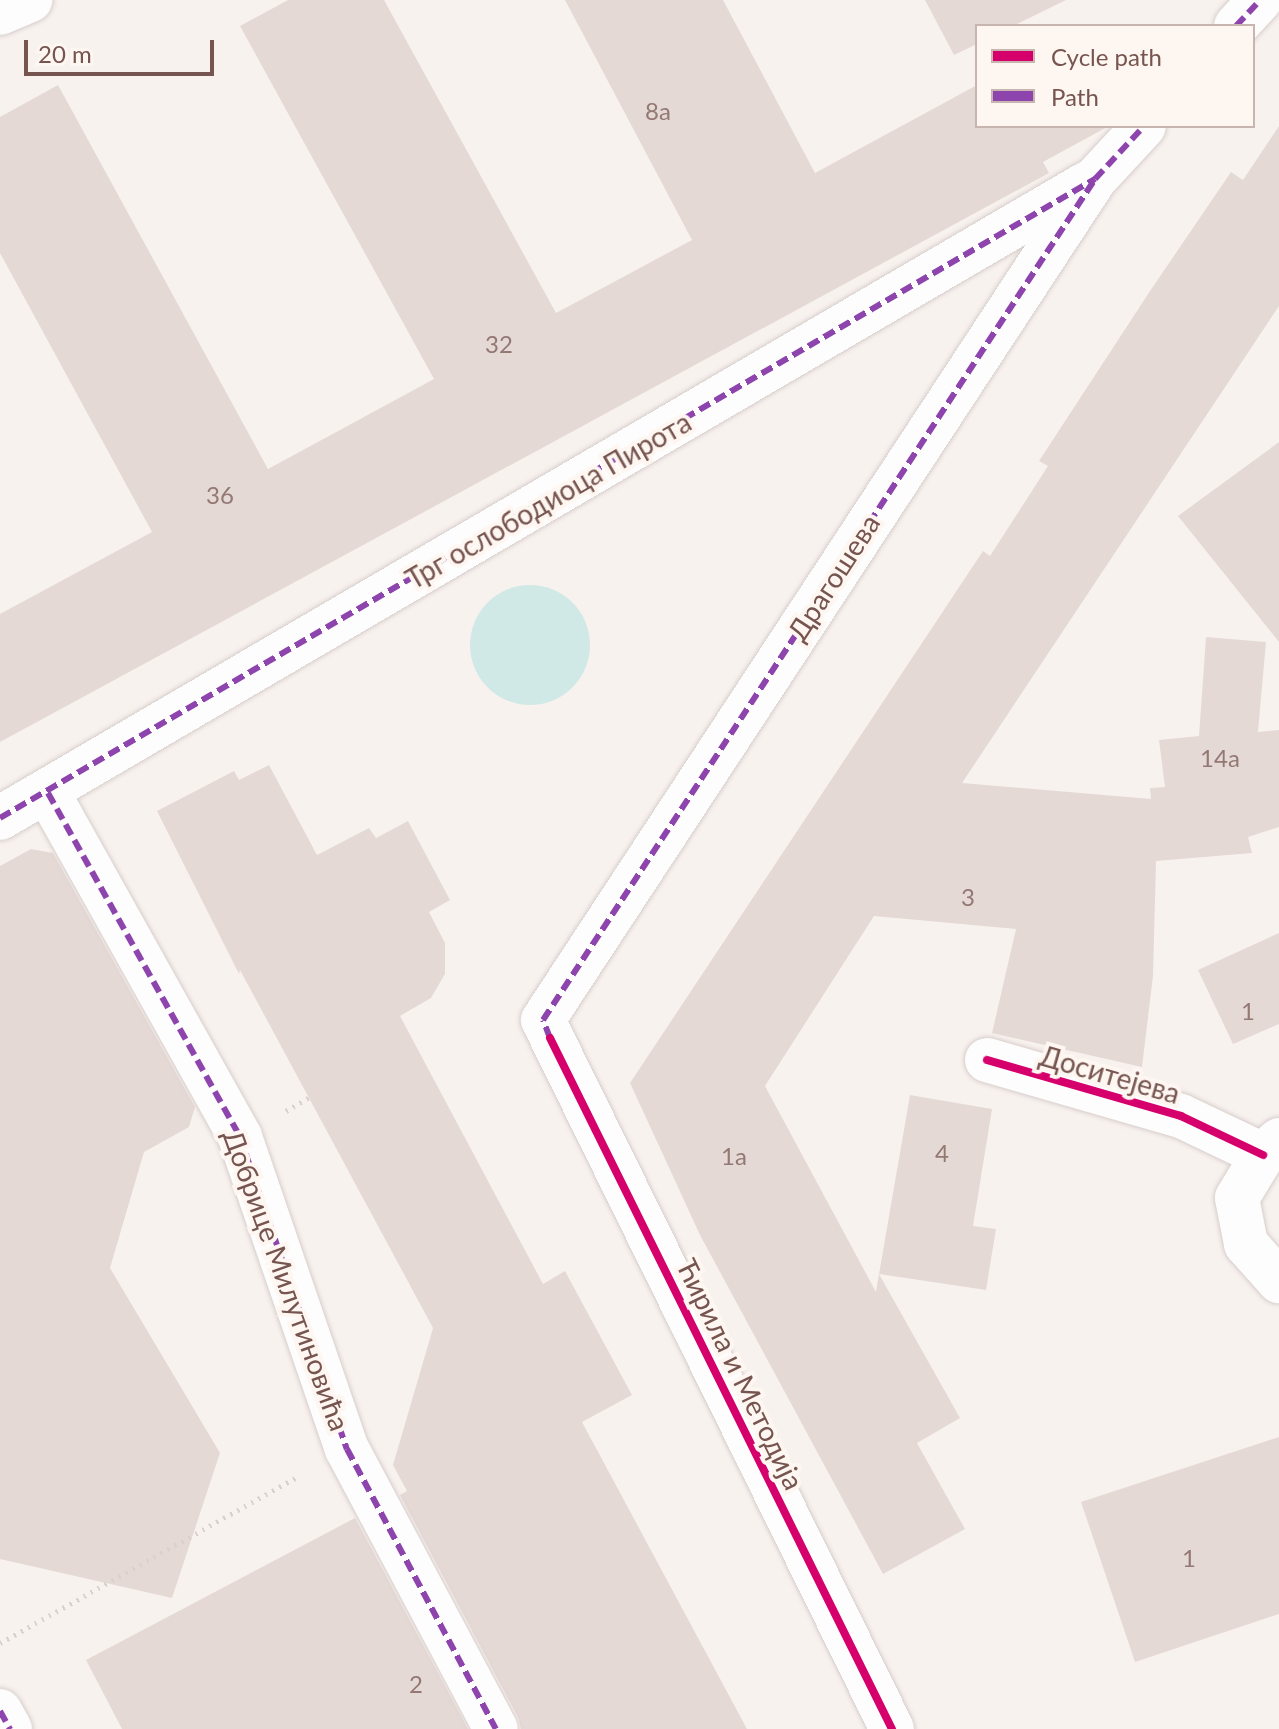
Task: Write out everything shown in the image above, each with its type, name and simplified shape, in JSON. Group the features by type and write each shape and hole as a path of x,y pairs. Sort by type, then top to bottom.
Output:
{"street":[{"path":"0,13 30,0"},
{"path":"1238,24 1260,0"},
{"name":"Драгошева","path":"550,1038 543,1020 1095,179 1142,128"},
{"name":"Трг ослободиоца Пирота","path":"0,818 48,793 1095,179"},
{"name":"Добрице Милутиновића","path":"48,793 240,1137 347,1449 496,1729"},
{"name":"Ћирила и Методија","path":"550,1038 892,1729"},
{"name":"Доситејева","path":"987,1060 1181,1116 1271,1148 1237,1198 1246,1244 1279,1281"},
{"path":"0,1711 10,1729"}],"path":[{"path":"0,1643 347,1449"}],"water":[{"path":"530,585 553,590 572,603 585,622 590,645 585,668 572,687 553,700 530,705 507,700 488,687 475,668 470,645 475,622 488,603 507,590"}],"building":[{"path":"288,0 384,0 556,313 692,240 565,0 723,0 815,173 975,86 975,128 1105,128 1043,162 1049,173 0,742 0,614 152,532 0,253 0,117 58,85 268,469 434,379 240,26"},
{"path":"925,0 1066,0 1017,24 975,24 975,45 954,55"},
{"path":"1279,126 1279,306 962,783 1151,799 1150,788 1165,787 1159,740 1199,736 1206,637 1266,642 1258,732 1279,730 1279,827 1248,837 1252,853 1156,861 1153,976 1142,1067 992,1033 1016,929 874,916 765,1086 876,1292 879,1274 960,1418 917,1443 965,1529 883,1574 700,1235 630,1083 983,551 990,556 1048,466 1039,461 1150,291 1231,172 1243,180"},
{"path":"1279,442 1279,642 1178,516"},
{"path":"269,765 317,855 369,828 376,838 408,821 450,900 429,912 445,943 445,974 431,998 400,1016 543,1284 565,1271 632,1395 582,1422 747,1729 521,1729 518,1717 400,1495 407,1491 393,1465 433,1328 240,970 239,974 157,811 234,771 239,780"},
{"path":"31,849 53,853 195,1107 189,1127 144,1152 110,1268 220,1453 172,1598 0,1559 0,866"},
{"path":"1279,933 1279,1024 1233,1044 1198,970"},
{"path":"910,1095 992,1109 973,1226 996,1229 986,1290 879,1274"},
{"path":"1279,1437 1279,1614 1135,1662 1081,1502"},
{"path":"355,1518 468,1729 122,1729 86,1660"}],"marked path":[{"path":"1238,24 1260,0"},
{"path":"550,1038 543,1020 1095,179 1142,128"},
{"path":"0,818 1095,179"},
{"path":"48,793 240,1137 347,1449 496,1729"},
{"path":"0,1711 10,1729"}],"cycle path":[{"path":"550,1038 892,1729"},
{"path":"987,1060 1181,1116 1263,1155"}]}
